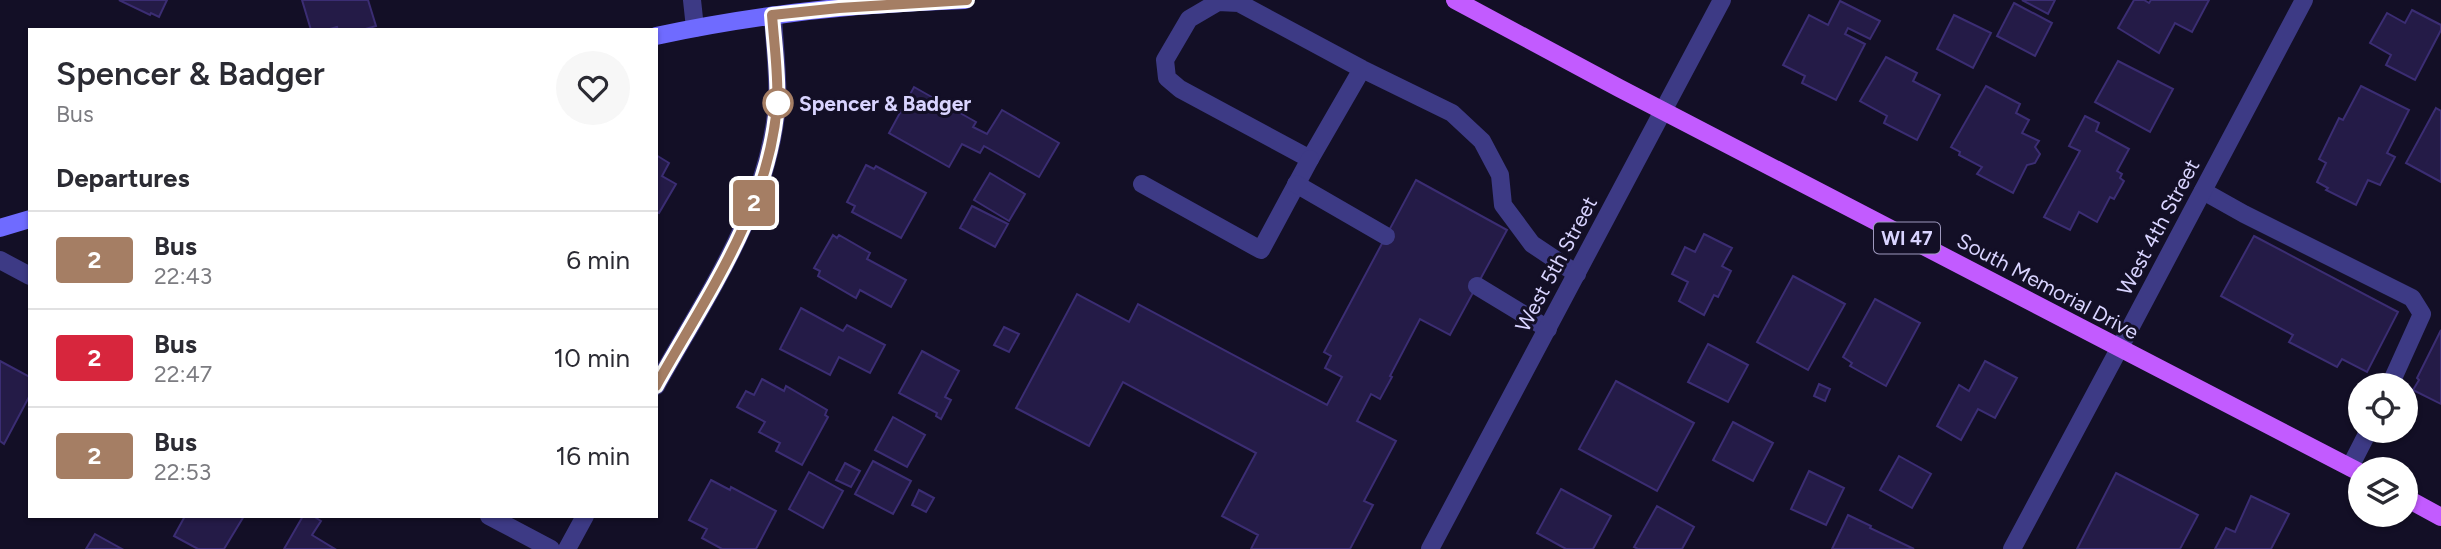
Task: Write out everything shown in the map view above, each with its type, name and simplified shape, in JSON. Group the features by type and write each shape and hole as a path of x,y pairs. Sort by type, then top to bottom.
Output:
{"main road":[{"path":"658,37 822,5 965,0"},
{"name":"South Memorial Drive","path":"1455,0 2348,466"},
{"path":"0,228 28,220"},
{"path":"2418,505 2441,517"}],"street":[{"path":"692,0 695,28"},
{"name":"West 5th Street","path":"1430,549 1722,0"},
{"name":"West 4th Street","path":"2012,549 2304,0"},
{"path":"1310,159 1180,89 1167,78 1165,60 1189,19 1218,2 1238,3 1452,113 1482,141 1500,175 1503,205 1532,244 1577,274"},
{"path":"658,382 743,229 769,158 778,103 772,15"},
{"path":"1142,184 1261,250 1362,69"},
{"path":"1296,184 1386,236"},
{"path":"2203,191 2412,298 2422,314 2395,373"},
{"path":"0,260 28,274"},
{"path":"1477,286 1548,328"},
{"path":"493,518 551,549"},
{"path":"567,549 584,518"}],"building":[{"path":"119,0 167,0 159,17"},
{"path":"302,0 368,0 376,26 369,28 310,28"},
{"path":"2022,0 2055,0 2048,14"},
{"path":"2134,0 2149,3 2151,0 2209,0 2192,32 2175,23 2159,53 2118,28"},
{"path":"1840,1 1880,21 1870,39 1848,28 1845,34 1865,44 1836,100 1802,83 1805,76 1783,65 1809,15 1828,25"},
{"path":"2014,3 2052,23 2035,56 1997,36"},
{"path":"2412,10 2441,25 2441,30 2415,80 2386,65 2391,55 2370,43 2387,13 2405,23"},
{"path":"1954,15 1991,33 1973,68 1937,49"},
{"path":"1886,57 1917,73 1913,81 1940,95 1917,140 1884,123 1887,116 1860,101"},
{"path":"2118,61 2173,89 2150,132 2095,102"},
{"path":"1986,86 2020,104 2016,113 2029,120 2022,133 2039,141 2035,147 2040,154 2035,163 2027,165 2013,193 1977,174 1982,167 1959,155 1960,152 1951,147"},
{"path":"2361,86 2409,110 2387,153 2395,157 2380,185 2368,180 2356,205 2326,190 2328,188 2317,182 2326,163 2319,159 2339,118 2343,120"},
{"path":"914,87 976,122 973,127 987,134 1002,110 1059,143 1039,177 984,146 980,153 962,144 949,167 889,133"},
{"path":"2436,108 2441,111 2441,182 2406,163"},
{"path":"2085,116 2099,123 2096,131 2129,149 2117,171 2122,174 2120,178 2124,181 2114,199 2110,197 2097,222 2079,212 2070,230 2044,217 2080,151 2069,146"},
{"path":"658,156 669,163 662,176 676,184 659,213"},
{"path":"866,165 874,169 876,166 926,193 901,238 852,212 855,206 847,202"},
{"path":"990,173 1025,194 1009,221 974,200"},
{"path":"1416,180 1507,230 1450,335 1420,319 1380,399 1371,394 1357,421 1396,441 1364,501 1373,505 1350,549 1251,549 1258,535 1222,516 1256,453 1123,382 1089,446 1016,408 1077,294 1129,322 1138,304 1327,405 1342,377 1325,368 1331,356 1324,352"},
{"path":"972,206 1008,224 995,247 960,228"},
{"path":"1704,234 1732,248 1722,266 1731,271 1718,297 1714,295 1704,315 1679,301 1688,282 1672,274 1685,247 1695,252"},
{"path":"833,235 837,238 839,235 870,253 867,259 906,280 891,307 860,290 856,298 818,276 820,271 814,268"},
{"path":"2254,236 2398,312 2367,372 2342,359 2337,367 2289,342 2293,335 2221,296"},
{"path":"1793,276 1845,304 1808,370 1757,342"},
{"path":"1875,299 1920,323 1886,386 1850,366 1852,363 1843,357"},
{"path":"801,308 843,331 847,325 885,345 870,373 839,357 830,375 780,349"},
{"path":"1004,327 1019,334 1009,352 994,345"},
{"path":"2441,330 2441,404 2418,392 2418,376"},
{"path":"1708,344 1748,365 1728,402 1688,382"},
{"path":"922,351 959,371 945,397 951,400 941,419 936,416 937,413 899,393"},
{"path":"0,361 28,376 28,399 4,444 0,441"},
{"path":"1985,361 2017,378 1995,418 1978,409 1961,440 1937,426 1959,385 1969,391"},
{"path":"762,379 784,391 786,386 827,410 825,415 828,417 802,465 776,451 780,443 759,432 765,422 737,407 746,391 754,395"},
{"path":"1616,381 1694,423 1657,491 1579,449"},
{"path":"1819,384 1830,389 1825,401 1814,396"},
{"path":"893,417 925,435 907,467 875,450"},
{"path":"1733,422 1773,443 1753,481 1713,460"},
{"path":"1899,456 1931,474 1912,508 1880,490"},
{"path":"873,461 911,481 893,514 855,494"},
{"path":"845,463 860,471 851,487 836,480"},
{"path":"1809,471 1844,488 1826,525 1791,509"},
{"path":"809,472 843,491 823,528 789,509"},
{"path":"2116,473 2198,515 2180,549 2077,549"},
{"path":"711,480 730,490 731,487 776,511 756,549 722,549 702,538 707,529 689,520"},
{"path":"1561,489 1611,516 1593,549 1566,549 1537,533"},
{"path":"919,490 934,498 926,512 912,505"},
{"path":"2251,496 2289,514 2271,549 2215,549 2226,528 2235,532"},
{"path":"1657,506 1694,527 1682,549 1634,547"},
{"path":"1848,515 1871,526 1870,528 1914,549 1832,549"},
{"path":"184,518 243,518 224,549 198,549 174,536"},
{"path":"302,518 316,518 321,521 312,535 335,549 284,549"},
{"path":"95,534 122,549 86,549"}],"bus line":[{"name":"2","path":"658,382 743,229 769,158 778,103 772,15 967,0"}],"place":[{"name":"Spencer & Badger","path":"778,103"}]}
